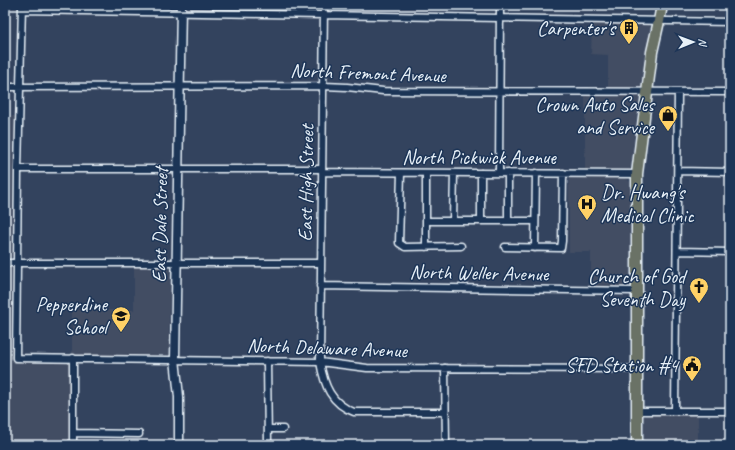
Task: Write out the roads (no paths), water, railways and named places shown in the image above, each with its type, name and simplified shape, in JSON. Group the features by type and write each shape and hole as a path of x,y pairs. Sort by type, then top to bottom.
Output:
{"main road":[{"path":"637,445 637,174 652,52 662,5"}],"street":[{"name":"East High Street","path":"324,5 324,86 320,263 320,362 322,375 329,392 345,409 354,412 445,412"},
{"path":"499,173 500,5"},
{"path":"17,263 22,8 181,9 324,15 730,22"},
{"name":"East Dale Street","path":"179,445 179,397 174,359 181,9"},
{"name":"North Fremont Avenue","path":"5,87 324,86 383,91 730,92"},
{"path":"675,411 678,92"},
{"name":"North Pickwick Avenue","path":"18,169 637,174"},
{"path":"678,171 730,172"},
{"path":"401,173 399,243 405,247 461,246"},
{"path":"426,173 426,247"},
{"path":"453,221 454,173"},
{"path":"481,173 481,221"},
{"path":"508,173 508,221"},
{"path":"535,248 536,173"},
{"path":"505,247 561,248 563,173"},
{"path":"426,221 536,221"},
{"path":"677,251 730,252"},
{"path":"5,262 320,263"},
{"name":"North Delaware Avenue","path":"17,263 16,358 320,362 367,368 637,369"},
{"name":"North Weller Avenue","path":"320,286 636,291"},
{"path":"73,358 73,445"},
{"path":"267,361 268,445"},
{"path":"445,368 446,445"},
{"path":"637,411 730,411"},
{"path":"268,429 283,429"},
{"path":"73,434 139,434"}],"place":[{"name":"Carpenter's","path":"629,45"},
{"name":"Crown Auto Sales and Service","path":"668,132"},
{"name":"Dr. Hwang's Medical Clinic","path":"587,221"},
{"name":"Church of God Seventh Day","path":"699,304"},
{"name":"Pepperdine School","path":"121,333"},
{"name":"SFD Station #4","path":"692,382"}]}
